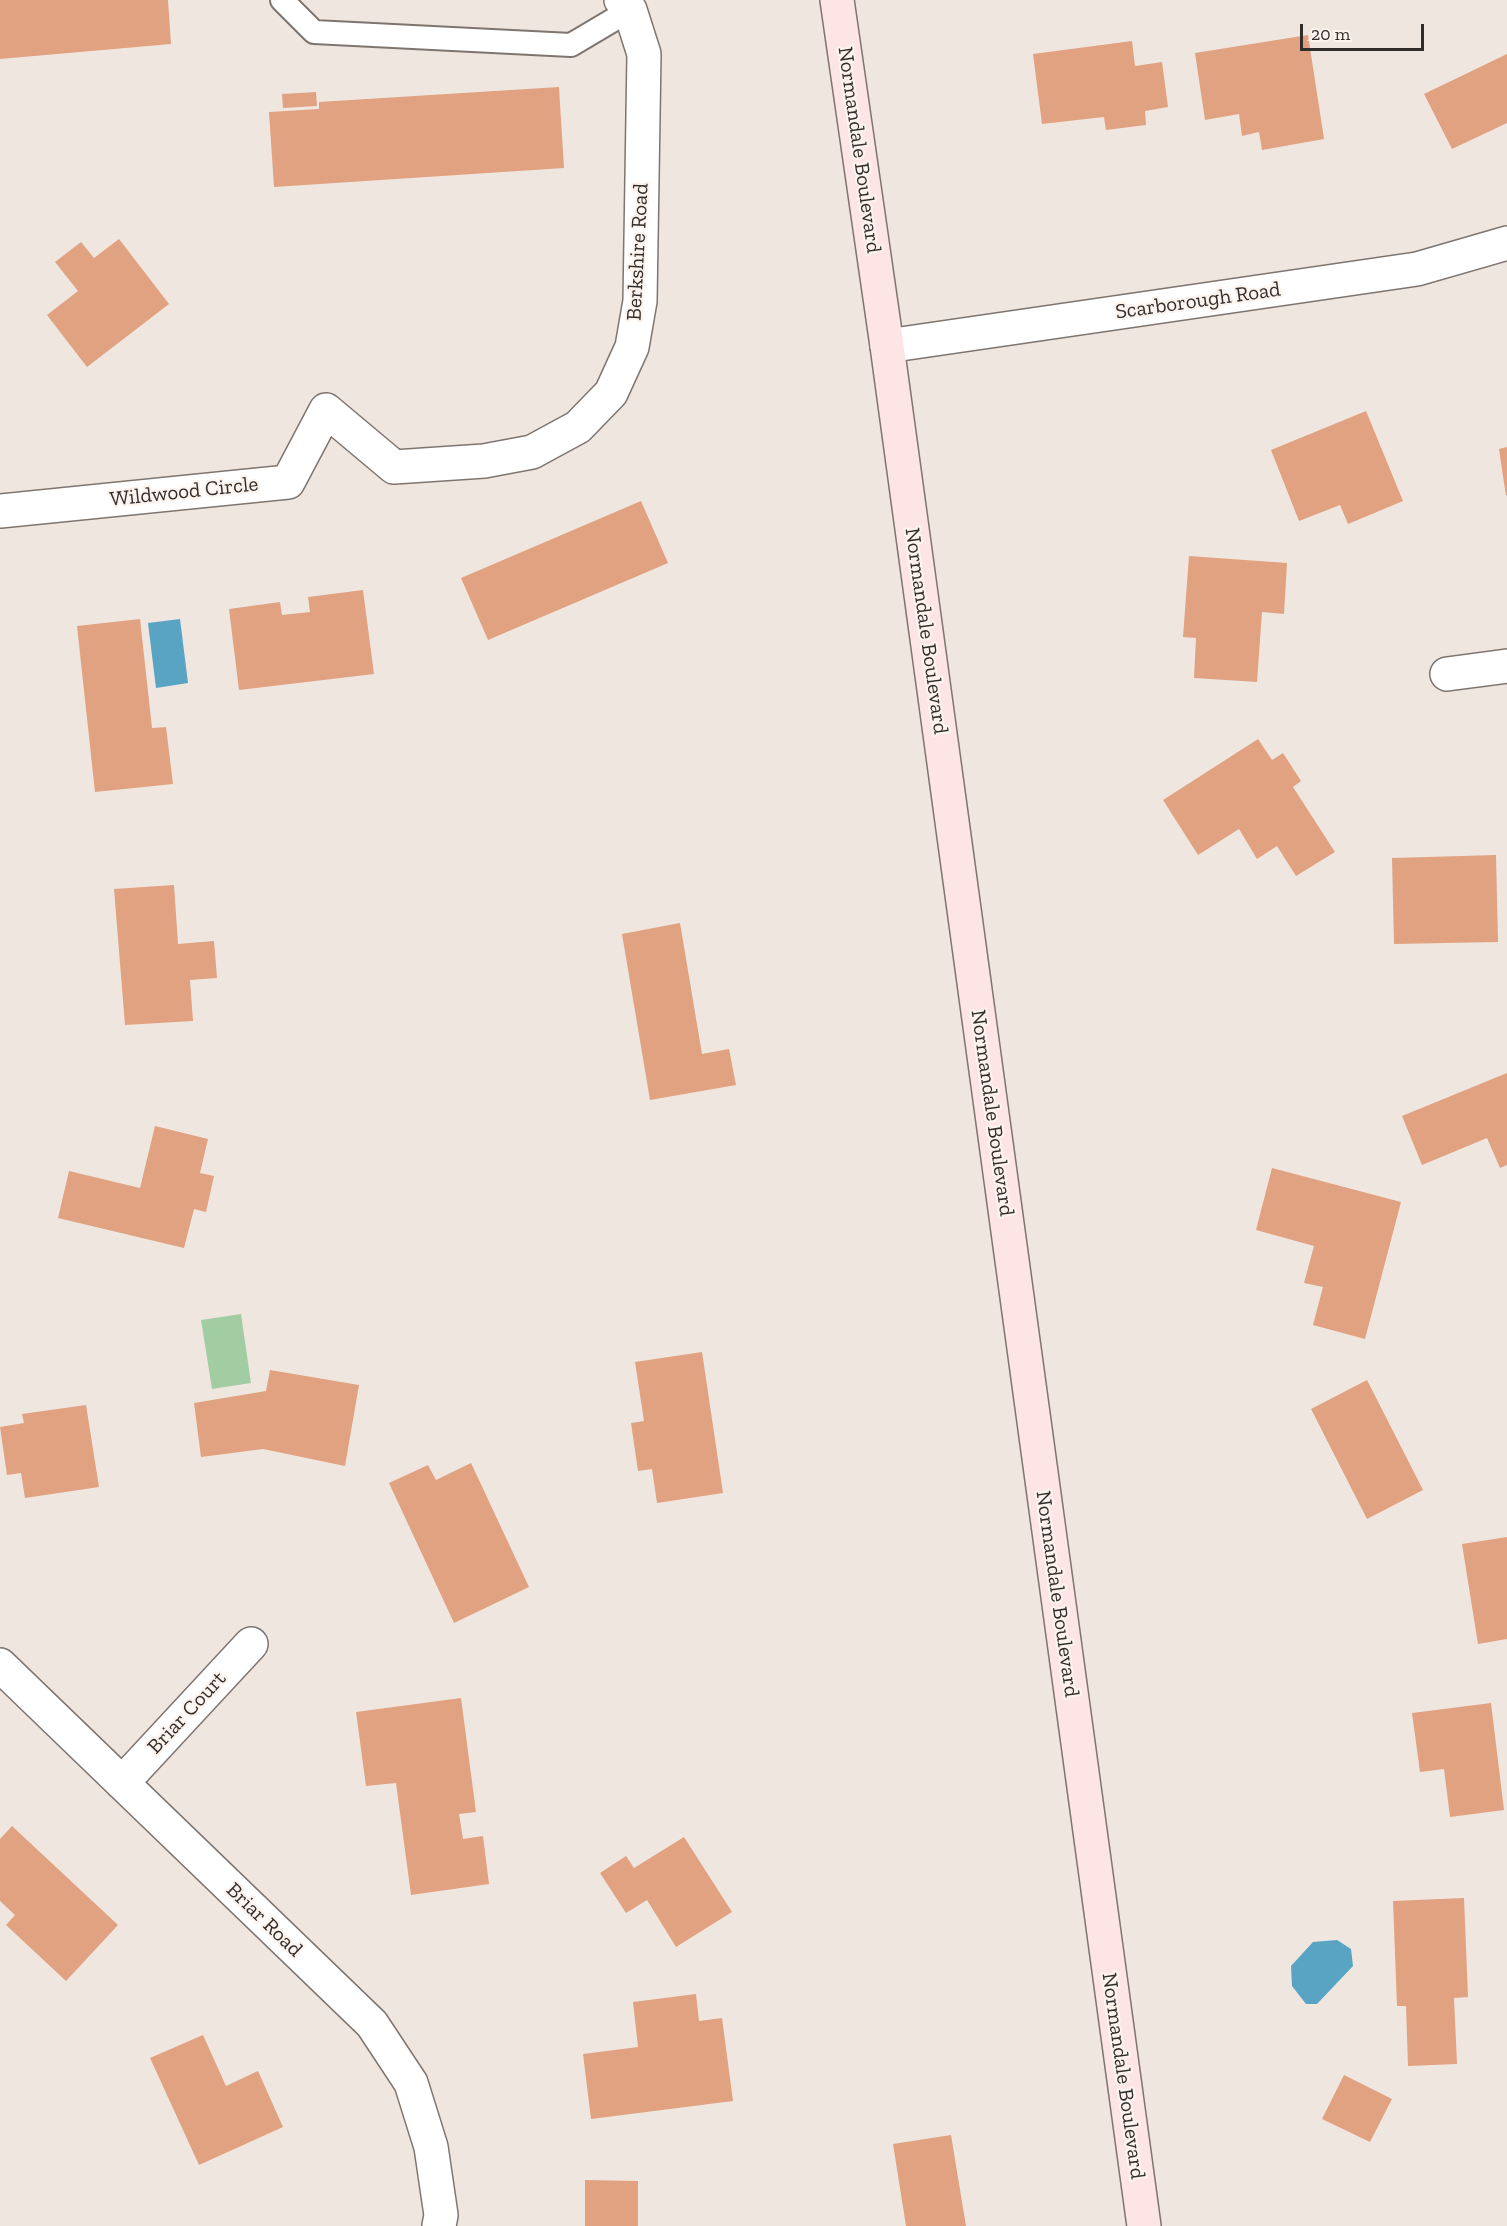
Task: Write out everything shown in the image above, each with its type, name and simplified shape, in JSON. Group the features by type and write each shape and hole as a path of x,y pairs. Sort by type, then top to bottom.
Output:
{"main road":[{"name":"Normandale Boulevard","path":"837,0 887,346 1144,2226"}],"street":[{"name":"Berkshire Road","path":"326,410 394,467 484,462 532,452 578,427 611,393 632,347 640,301 644,54 626,5"},
{"name":"Scarborough Road","path":"887,346 1417,269 1507,243"},
{"name":"Wildwood Circle","path":"0,511 288,482 326,410"},
{"path":"1447,674 1507,666"},
{"name":"Briar Court","path":"122,1783 252,1644"},
{"name":"Briar Road","path":"0,1665 372,2024 411,2083 431,2146 441,2215 439,2226"}],"lane":[{"path":"282,0 314,32 571,45 626,5"}],"green space":[{"path":"241,1314 251,1383 212,1389 201,1320"}],"water":[{"path":"180,619 188,683 156,688 148,623"},
{"path":"1337,1940 1351,1949 1353,1966 1317,2004 1306,2004 1292,1986 1291,1966 1313,1942"}],"building":[{"path":"0,0 168,0 171,44 0,59"},
{"path":"1308,35 1324,139 1262,150 1259,132 1242,136 1239,114 1205,120 1195,53"},
{"path":"1132,41 1135,66 1162,62 1168,107 1145,111 1146,125 1106,130 1104,117 1042,124 1033,54"},
{"path":"1507,54 1507,123 1452,149 1424,94"},
{"path":"559,87 564,168 274,187 269,112 319,109 319,102"},
{"path":"316,92 317,106 283,108 282,94"},
{"path":"119,239 169,304 87,367 47,315 78,291 55,262 81,242 94,258"},
{"path":"1366,411 1403,501 1348,524 1340,505 1299,521 1271,450"},
{"path":"1507,447 1507,495 1506,496 1499,449"},
{"path":"641,501 668,563 488,640 461,578"},
{"path":"1189,556 1287,563 1284,614 1262,612 1257,682 1194,678 1196,638 1183,637"},
{"path":"363,590 374,674 239,690 229,609 280,602 282,615 310,612 308,597"},
{"path":"140,619 152,728 166,727 173,784 95,792 77,626"},
{"path":"1258,739 1272,760 1283,753 1301,781 1293,787 1335,852 1296,876 1277,846 1257,859 1239,829 1198,855 1163,800"},
{"path":"1496,855 1498,942 1394,944 1392,858"},
{"path":"174,885 178,944 214,941 217,978 190,980 193,1021 125,1025 114,889"},
{"path":"680,923 702,1054 729,1049 736,1085 650,1100 622,934"},
{"path":"1507,1073 1507,1165 1500,1168 1487,1138 1422,1165 1402,1116"},
{"path":"155,1126 208,1139 200,1173 214,1176 206,1212 194,1209 184,1248 58,1218 69,1171 140,1188"},
{"path":"1272,1168 1401,1202 1365,1339 1313,1325 1323,1287 1304,1283 1314,1246 1256,1230"},
{"path":"702,1352 723,1493 657,1503 652,1469 638,1471 631,1423 644,1421 635,1362"},
{"path":"270,1370 359,1385 345,1466 263,1449 201,1457 194,1403 266,1391"},
{"path":"1367,1380 1423,1490 1367,1519 1311,1409"},
{"path":"86,1405 99,1487 25,1498 21,1473 7,1475 0,1427 24,1423 22,1414"},
{"path":"471,1463 529,1587 454,1623 389,1483 428,1465 436,1480"},
{"path":"1507,1537 1507,1639 1478,1644 1462,1544"},
{"path":"461,1698 476,1812 459,1814 463,1839 483,1836 489,1884 411,1895 396,1783 366,1786 356,1712"},
{"path":"1491,1703 1504,1810 1450,1817 1444,1769 1420,1772 1412,1713"},
{"path":"12,1826 118,1925 66,1981 6,1925 15,1915 0,1901 0,1839"},
{"path":"684,1837 732,1912 676,1947 647,1900 626,1913 600,1873 626,1856 634,1868"},
{"path":"1464,1898 1468,1997 1454,1998 1457,2064 1408,2066 1406,2006 1397,2006 1393,1901"},
{"path":"696,1994 699,2021 722,2018 733,2101 591,2119 583,2054 638,2047 633,2002"},
{"path":"203,2035 226,2086 258,2071 283,2127 199,2165 150,2058"},
{"path":"1344,2075 1392,2099 1370,2142 1322,2119"},
{"path":"951,2135 966,2226 906,2226 893,2144"},
{"path":"585,2180 638,2181 638,2226 585,2226"}]}
